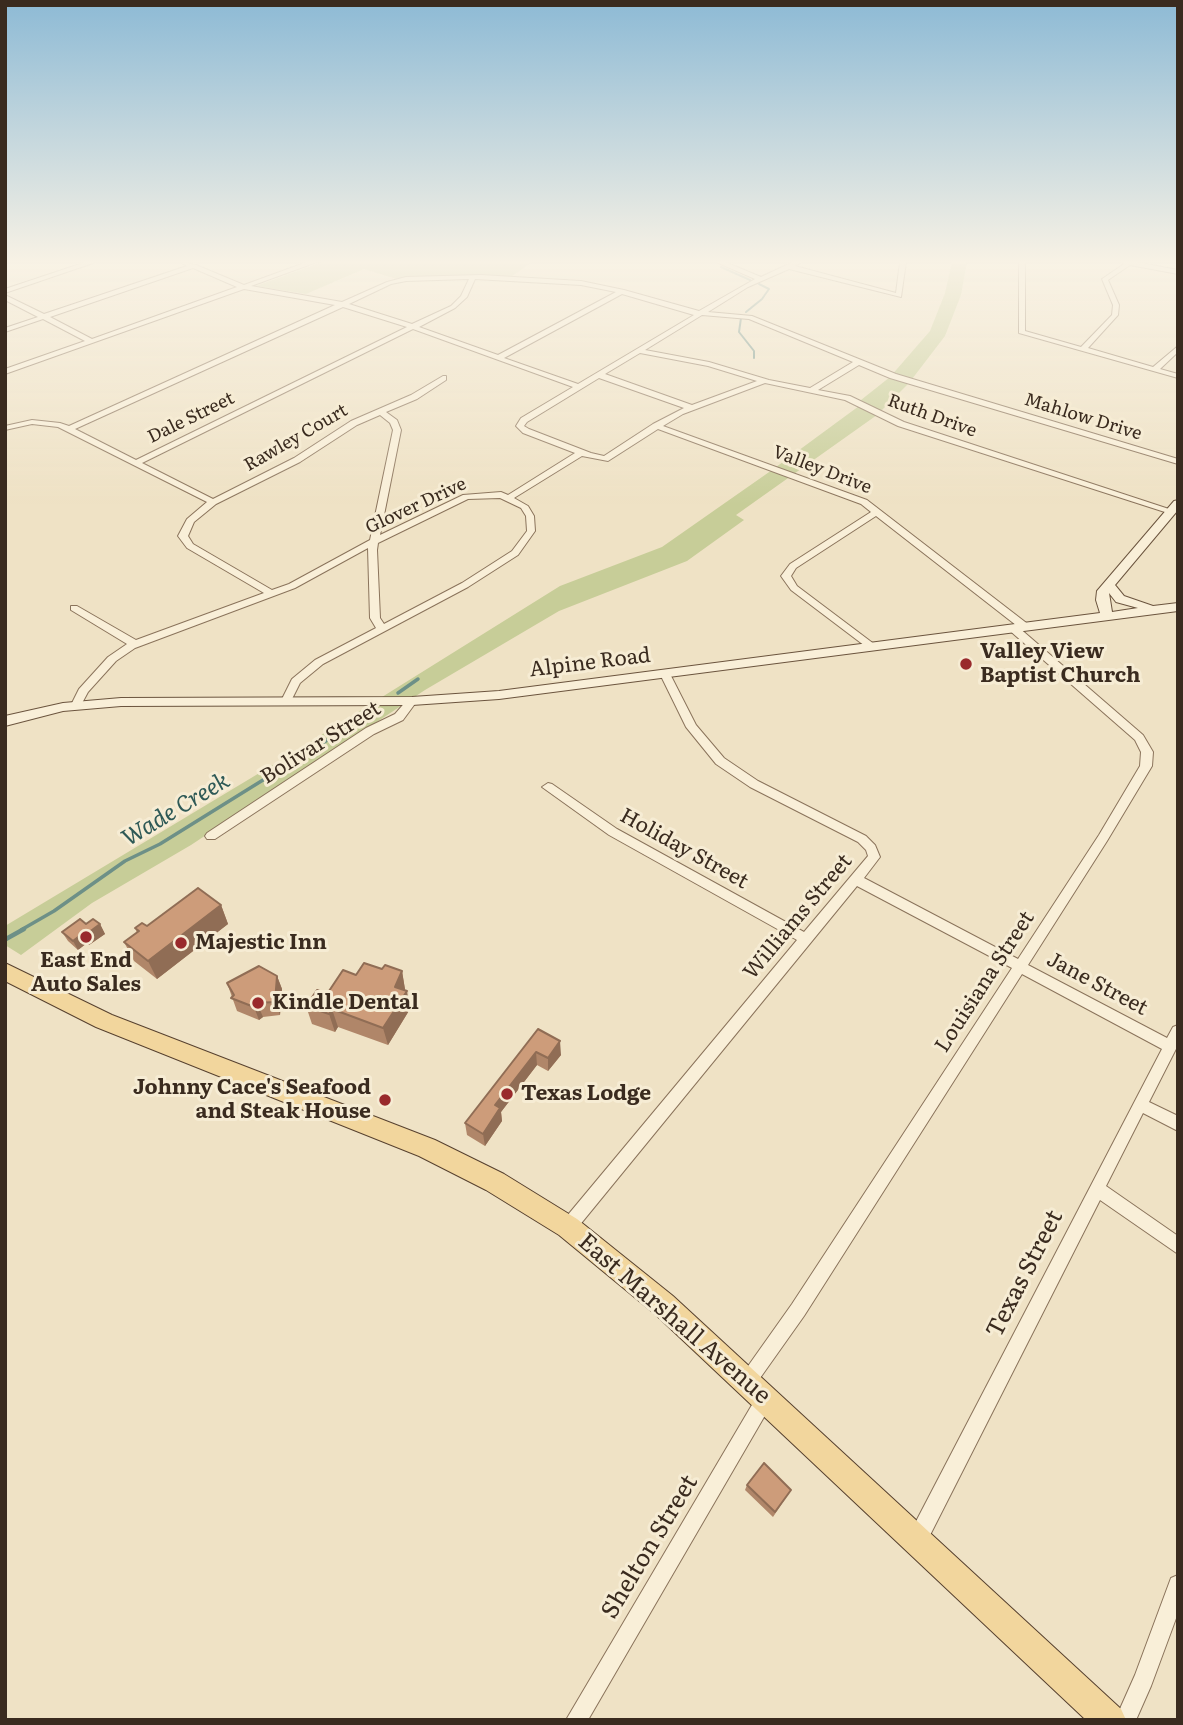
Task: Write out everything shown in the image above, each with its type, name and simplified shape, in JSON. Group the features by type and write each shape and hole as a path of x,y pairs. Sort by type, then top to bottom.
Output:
{"main road":[{"path":"1107,616 1101,597 1108,584 1174,507"},
{"path":"1108,584 1120,599 1159,609"},
{"name":"Alpine Road","path":"5,722 76,705 135,701 412,701 507,695 1178,607"},
{"name":"East Marshall Avenue","path":"5,971 104,1021 427,1148 495,1182 568,1227 643,1286 1111,1720"}],"street":[{"path":"5,372 87,342"},
{"name":"Mahlow Drive","path":"69,429 257,342"},
{"name":"Dale Street","path":"136,463 381,342"},
{"path":"455,342 579,387"},
{"path":"498,358 527,342"},
{"path":"654,342 522,421 520,426 523,430 581,453 607,458 690,407 764,381"},
{"name":"Mahlow Drive","path":"812,342 906,380 1178,462"},
{"path":"1059,342 1178,376"},
{"path":"1083,349 1089,342"},
{"path":"1155,369 1178,348"},
{"name":"Ruth Drive","path":"640,351 716,365 764,381 847,398 901,424 1174,507"},
{"path":"811,390 859,362"},
{"path":"599,375 690,407"},
{"name":"Rawley Court","path":"272,594 186,542 184,532 188,523 212,502 298,460 351,424 414,397 443,378"},
{"path":"380,411 392,420 397,430 372,542 375,618 382,629"},
{"path":"5,428 28,422 44,422 69,429 212,502"},
{"name":"Valley Drive","path":"656,426 857,498 878,511 1019,627"},
{"path":"286,701 293,684 315,664 465,585 522,546 531,531 531,519 524,506 510,497 581,453"},
{"name":"Glover Drive","path":"76,705 79,695 112,659 135,644 306,579 372,542 466,497 489,493 510,497"},
{"path":"873,647 794,588 786,576 796,564 878,511"},
{"path":"74,608 135,644"},
{"name":"Louisiana Street","path":"756,1391 798,1310 1103,838 1144,770 1148,755 1139,737 1019,627"},
{"name":"Williams Street","path":"568,1227 873,860 873,851 869,845 754,784 720,761 697,736 665,674"},
{"name":"Bolivar Street","path":"211,836 326,759 402,715 412,701"},
{"name":"Holiday Street","path":"548,787 613,832 806,939"},
{"name":"Jane Street","path":"856,880 1019,967 1174,1038"},
{"name":"Texas Street","path":"917,1541 1174,1038"},
{"path":"1140,1104 1178,1124"},
{"path":"1096,1188 1178,1245"},
{"name":"Shelton Street","path":"576,1720 756,1391"},
{"path":"1125,1720 1144,1679 1178,1585"}],"green space":[{"path":"920,342 940,342 909,383 877,415 736,515 744,520 687,561 559,611 425,690 191,845 92,903 21,955 5,945 5,926 281,760 560,586 662,547 859,406 861,400 890,377"}],"building":[{"path":"198,888 221,905 148,961 124,942 139,931 135,928 142,923 147,926"},
{"path":"80,919 86,924 93,919 100,924 73,941 62,932"},
{"path":"364,963 382,969 385,965 402,971 395,987 407,991 383,1028 332,1009 329,1014 306,1006 317,990 327,994 343,970 356,975"},
{"path":"259,966 277,976 275,1002 257,1003 254,1007 231,998 234,995 227,983"},
{"path":"538,1029 560,1041 548,1058 536,1052 495,1105 500,1108 483,1134 465,1123"},
{"path":"764,1463 791,1490 775,1512 747,1485"}],"waterway":[{"path":"747,342 754,351 754,358"},
{"name":"Wade Creek","path":"398,693 418,679"},
{"name":"Wade Creek","path":"21,930 54,911 125,861 160,844 366,716"},
{"name":"Wade Creek","path":"6,939 24,929"}],"place":[{"name":"Valley View Baptist Church","path":"966,664"},
{"name":"East End Auto Sales","path":"86,937"},
{"name":"Majestic Inn","path":"181,943"},
{"name":"Kindle Dental","path":"258,1003"},
{"name":"Texas Lodge","path":"507,1094"},
{"name":"Johnny Cace's Seafood and Steak House","path":"385,1100"}]}
